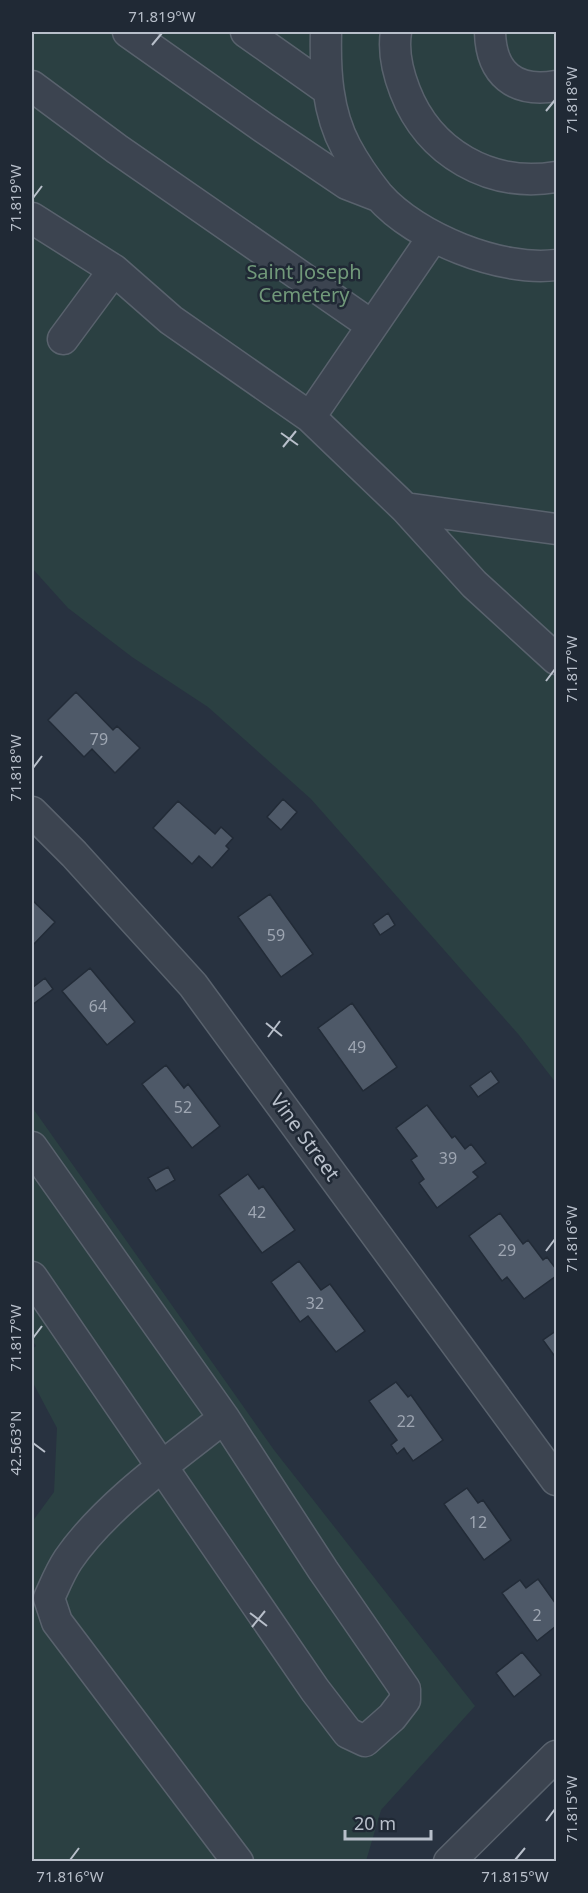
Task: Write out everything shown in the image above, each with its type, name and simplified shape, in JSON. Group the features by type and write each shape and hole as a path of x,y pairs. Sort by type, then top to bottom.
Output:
{"street":[{"path":"128,32 347,184 380,197"},
{"path":"246,32 328,90"},
{"path":"326,32 328,90 335,120 345,146 380,197 433,237 474,254 514,263 556,265"},
{"path":"396,32 399,76 412,111 436,140 465,163 500,176 537,180 556,177"},
{"path":"490,32 491,50 495,59 500,69 515,83 535,89 556,86"},
{"path":"32,86 117,149 371,325"},
{"path":"32,218 114,270 171,320 310,417 405,508 474,584 556,659"},
{"path":"310,417 433,237"},
{"path":"63,339 114,270"},
{"path":"405,508 556,529"},
{"name":"Vine Street","path":"32,812 74,854 193,986 556,1480"},
{"path":"32,1147 224,1418 322,1570 405,1689 405,1700 392,1717 365,1741 348,1733 315,1690 32,1277"},
{"path":"224,1418 161,1467 101,1520 67,1561 50,1598 57,1622 238,1862"},
{"path":"449,1862 556,1756"}],"green space":[{"name":"Saint Joseph Cemetery","path":"32,32 556,32 556,1083 519,1035 311,799 208,707 132,657 68,608 32,568"},
{"path":"32,1107 274,1450 475,1706 381,1810 366,1861 32,1861 32,1522 54,1492 57,1428 32,1381 32,1349 36,1346 32,1340"}],"building":[{"path":"76,692 113,730 117,726 140,748 115,773 92,749 84,757 48,720"},
{"path":"283,799 297,812 281,830 267,817"},
{"path":"178,801 215,834 221,827 233,838 226,846 229,849 212,868 199,856 192,864 153,828"},
{"path":"270,894 313,954 281,977 238,917"},
{"path":"32,900 55,922 32,946"},
{"path":"388,913 395,925 380,935 373,924"},
{"path":"90,968 135,1022 107,1045 62,991"},
{"path":"45,978 53,989 32,1005 32,988"},
{"path":"352,1003 397,1067 363,1091 318,1028"},
{"path":"166,1065 184,1088 188,1084 220,1126 192,1148 142,1084"},
{"path":"491,1071 499,1082 478,1097 470,1086"},
{"path":"427,1105 452,1138 455,1136 465,1149 471,1144 486,1163 473,1172 478,1177 437,1208 419,1183 424,1179 411,1160 417,1156 396,1128"},
{"path":"168,1167 175,1180 156,1191 148,1178"},
{"path":"248,1174 259,1189 263,1186 295,1230 262,1253 219,1195"},
{"path":"500,1213 523,1244 528,1240 543,1260 547,1257 556,1269 556,1276 524,1299 507,1277 502,1281 469,1236"},
{"path":"299,1261 321,1290 330,1284 365,1331 336,1352 308,1316 300,1322 271,1282"},
{"path":"556,1331 556,1358 543,1340"},
{"path":"396,1382 408,1397 411,1395 443,1440 413,1461 404,1448 397,1454 391,1445 397,1440 369,1401"},
{"path":"467,1488 478,1503 483,1500 511,1540 484,1560 444,1504"},
{"path":"538,1579 556,1604 556,1626 537,1641 502,1593 520,1580 526,1588"},
{"path":"522,1652 541,1675 514,1697 496,1673"}]}
